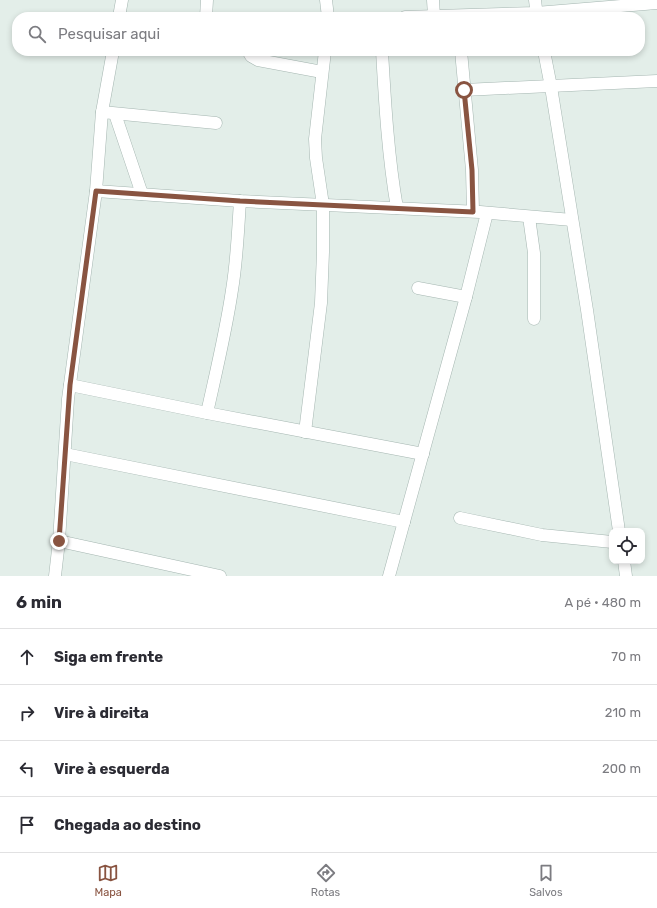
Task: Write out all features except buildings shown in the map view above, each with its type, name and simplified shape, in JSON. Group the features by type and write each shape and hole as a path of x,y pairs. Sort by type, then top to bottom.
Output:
{"street":[{"path":"120,12 122,0"},
{"path":"206,12 207,0"},
{"path":"326,0 327,12"},
{"path":"433,0 434,12"},
{"path":"535,0 536,12"},
{"path":"559,12 627,3 657,3"},
{"path":"55,576 59,541 70,385 96,191 102,112 111,56"},
{"path":"251,56 258,60 322,72"},
{"path":"305,432 321,303 323,205 316,158 315,139 324,56"},
{"path":"382,56 389,143 397,208"},
{"path":"461,56 472,170 473,212"},
{"path":"545,56 572,220 619,528"},
{"path":"464,90 657,81"},
{"path":"102,112 216,123"},
{"path":"115,114 142,194"},
{"path":"96,191 240,201 473,212 572,220"},
{"path":"207,413 226,328 232,290 236,262 240,201"},
{"path":"393,575 404,522 466,297 487,213"},
{"path":"529,217 534,253 534,319"},
{"path":"418,288 466,297"},
{"path":"70,385 423,454"},
{"path":"65,454 404,522"},
{"path":"460,518 527,533 609,542"},
{"path":"59,541 220,576"},
{"path":"624,564 626,576"}],"route":[{"path":"59,541 66,424 70,385 96,191 240,201 473,212 472,170 464,90"}]}
